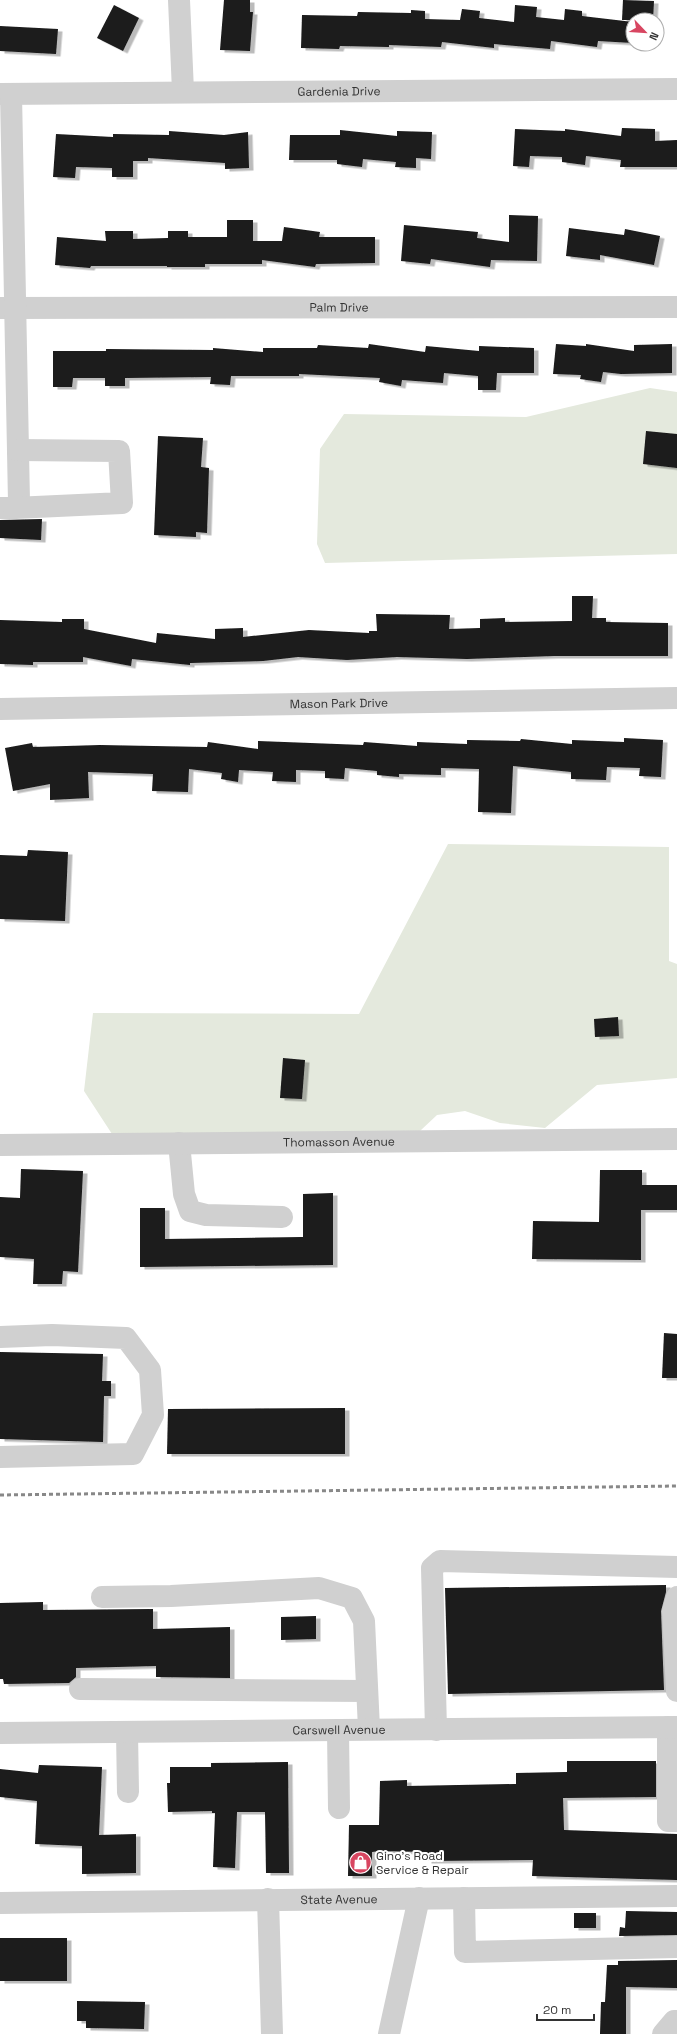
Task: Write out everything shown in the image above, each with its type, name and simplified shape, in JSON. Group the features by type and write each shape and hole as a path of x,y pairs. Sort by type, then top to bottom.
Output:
{"street":[{"path":"179,0 183,91"},
{"name":"Gardenia Drive","path":"6,94 183,91 677,88"},
{"path":"6,94 8,308 18,450 19,502 7,508"},
{"name":"Palm Drive","path":"8,308 677,307"},
{"path":"7,508 122,503 119,452 18,450"},
{"name":"Mason Park Drive","path":"0,709 677,698"},
{"name":"Thomasson Avenue","path":"0,1145 677,1139"},
{"path":"179,1143 184,1194 190,1211 206,1215 282,1217"},
{"path":"0,1337 52,1335 126,1338 150,1370 153,1415 133,1454 0,1457"},
{"path":"436,1730 432,1568 440,1561 677,1567"},
{"path":"102,1598 319,1588 352,1598 364,1621 369,1730"},
{"path":"677,1597 673,1611 677,1691"},
{"path":"80,1689 367,1691"},
{"path":"673,1727 668,1821 677,1821"},
{"name":"Carswell Avenue","path":"0,1733 673,1727"},
{"path":"338,1730 339,1808"},
{"path":"127,1732 128,1792"},
{"name":"State Avenue","path":"0,1903 268,1899 677,1896"},
{"path":"389,2034 419,1898"},
{"path":"464,1898 465,1952 677,1947"},
{"path":"268,1899 272,2034"},
{"path":"663,2034 674,2021 677,2021"}],"shaded area":[{"path":"650,388 677,392 677,554 325,563 317,544 320,449 344,414 526,417"},
{"path":"448,844 669,847 669,961 677,964 677,1078 597,1085 545,1128 500,1123 465,1111 437,1115 420,1131 112,1134 84,1091 93,1013 359,1014"}],"building":[{"path":"224,0 250,0 250,12 253,12 250,51 220,50"},
{"path":"623,0 654,1 653,12 625,12 625,20 622,20"},
{"path":"114,5 139,18 123,51 97,38"},
{"path":"515,5 537,7 536,17 564,20 565,9 582,11 582,16 625,21 625,43 598,41 597,47 551,41 550,49 494,44 494,48 442,42 441,47 389,45 389,47 340,46 339,49 301,48 302,15 357,16 358,12 411,13 411,10 425,11 425,19 460,20 462,9 480,11 479,18 514,22"},
{"path":"0,26 58,29 56,54 0,51"},
{"path":"622,128 655,129 655,141 677,140 677,167 620,167 621,160 586,156 585,165 562,162 562,157 530,156 529,167 513,166 515,129 565,131 565,129 621,136"},
{"path":"340,130 397,136 397,131 432,132 431,159 416,158 416,168 395,167 396,162 363,159 362,167 337,164 337,160 289,160 290,135 340,135"},
{"path":"169,131 224,135 248,132 249,168 225,169 225,163 148,158 148,161 133,161 133,177 112,177 112,168 76,167 75,178 53,177 56,134 113,137 113,134 169,135"},
{"path":"509,215 538,216 537,261 491,260 490,267 431,259 430,264 401,261 404,225 478,232 477,238 509,242"},
{"path":"227,220 253,220 253,241 282,241 284,227 320,232 319,237 375,237 375,263 316,264 315,267 262,260 262,264 205,264 205,267 91,266 90,268 55,265 57,237 106,241 105,231 133,231 133,239 168,238 168,231 188,231 188,237 227,237"},
{"path":"569,228 624,235 625,229 660,236 654,265 600,255 600,260 566,256"},
{"path":"369,344 425,352 426,346 479,351 479,346 534,348 534,373 497,373 496,390 478,390 478,376 444,373 443,383 402,380 401,386 379,382 380,378 299,374 299,376 231,376 230,385 210,384 211,377 125,378 125,386 105,386 105,378 73,378 72,387 53,387 53,351 106,351 106,349 213,350 213,348 263,352 263,348 317,348 318,345 368,348"},
{"path":"556,344 586,346 586,344 634,351 634,345 672,344 672,373 621,374 603,372 601,382 580,379 581,375 553,374"},
{"path":"646,431 677,434 677,468 643,464"},
{"path":"158,436 203,438 201,467 209,468 207,533 196,532 196,537 154,535"},
{"path":"42,519 41,540 0,538 0,520"},
{"path":"572,596 593,596 592,618 606,618 606,622 668,623 668,656 554,656 467,659 397,657 347,660 298,657 263,661 190,663 190,665 132,659 131,666 83,657 83,662 33,662 33,665 0,664 0,620 62,622 62,619 84,619 84,629 156,643 157,633 215,639 215,629 243,628 243,637 309,630 369,633 369,631 377,631 376,614 450,615 449,629 480,628 480,619 505,618 505,622 572,621"},
{"path":"624,738 663,740 661,777 639,776 640,768 607,767 606,780 571,779 571,772 513,766 511,813 478,812 479,769 441,768 441,775 399,774 399,777 377,775 377,771 345,768 344,779 325,778 325,771 296,770 296,782 272,781 273,772 239,770 238,782 221,779 222,773 189,769 188,792 152,791 153,774 88,772 89,798 50,800 50,784 13,791 5,748 32,743 33,747 100,745 207,747 208,742 258,749 258,741 363,745 364,742 417,746 417,742 467,744 467,740 520,741 521,739 572,744 572,740 624,742"},
{"path":"28,850 68,852 65,921 0,919 0,855 27,856"},
{"path":"618,1017 619,1036 595,1037 594,1019"},
{"path":"283,1058 305,1060 302,1099 280,1098"},
{"path":"21,1169 83,1171 78,1272 63,1271 62,1284 33,1284 34,1259 0,1257 0,1197 20,1198"},
{"path":"600,1170 642,1170 642,1185 677,1185 677,1210 641,1210 641,1260 532,1259 533,1221 599,1222"},
{"path":"333,1193 333,1265 140,1267 140,1208 165,1208 165,1239 303,1237 303,1194"},
{"path":"664,1333 677,1334 677,1378 662,1378"},
{"path":"0,1352 103,1354 102,1381 111,1381 111,1396 104,1396 103,1442 0,1439"},
{"path":"345,1408 345,1454 167,1454 168,1409"},
{"path":"666,1585 666,1592 661,1611 664,1690 448,1694 445,1588"},
{"path":"43,1602 43,1610 153,1609 153,1629 230,1627 230,1678 156,1677 156,1666 76,1668 76,1677 69,1683 4,1684 3,1679 0,1679 0,1603"},
{"path":"316,1616 316,1639 281,1640 281,1617"},
{"path":"567,1761 656,1761 656,1797 563,1798 564,1830 677,1834 677,1880 532,1876 533,1860 427,1861 427,1852 380,1851 372,1852 372,1876 348,1876 349,1825 379,1825 380,1781 407,1780 407,1786 516,1784 516,1773 567,1772"},
{"path":"288,1762 289,1873 266,1873 265,1812 237,1812 235,1868 213,1867 215,1813 212,1813 212,1811 168,1812 167,1783 170,1783 170,1767 211,1767 211,1763"},
{"path":"39,1765 102,1767 99,1835 136,1834 136,1873 82,1874 82,1846 35,1844 37,1801 0,1797 0,1769 38,1773"},
{"path":"626,1911 677,1912 677,1935 619,1936 620,1927 625,1928"},
{"path":"574,1913 596,1913 596,1928 574,1928"},
{"path":"0,1938 67,1938 67,1981 0,1981"},
{"path":"677,1960 677,1988 626,1987 626,2034 600,2034 601,2002 605,2002 607,1965 618,1965 618,1961"},
{"path":"77,2001 145,2002 144,2029 86,2028 86,2021 77,2021"}],"railway":[{"path":"0,1495 677,1486"}],"place":[{"name":"Gino’s Road Service & Repair","path":"360,1863"}]}
